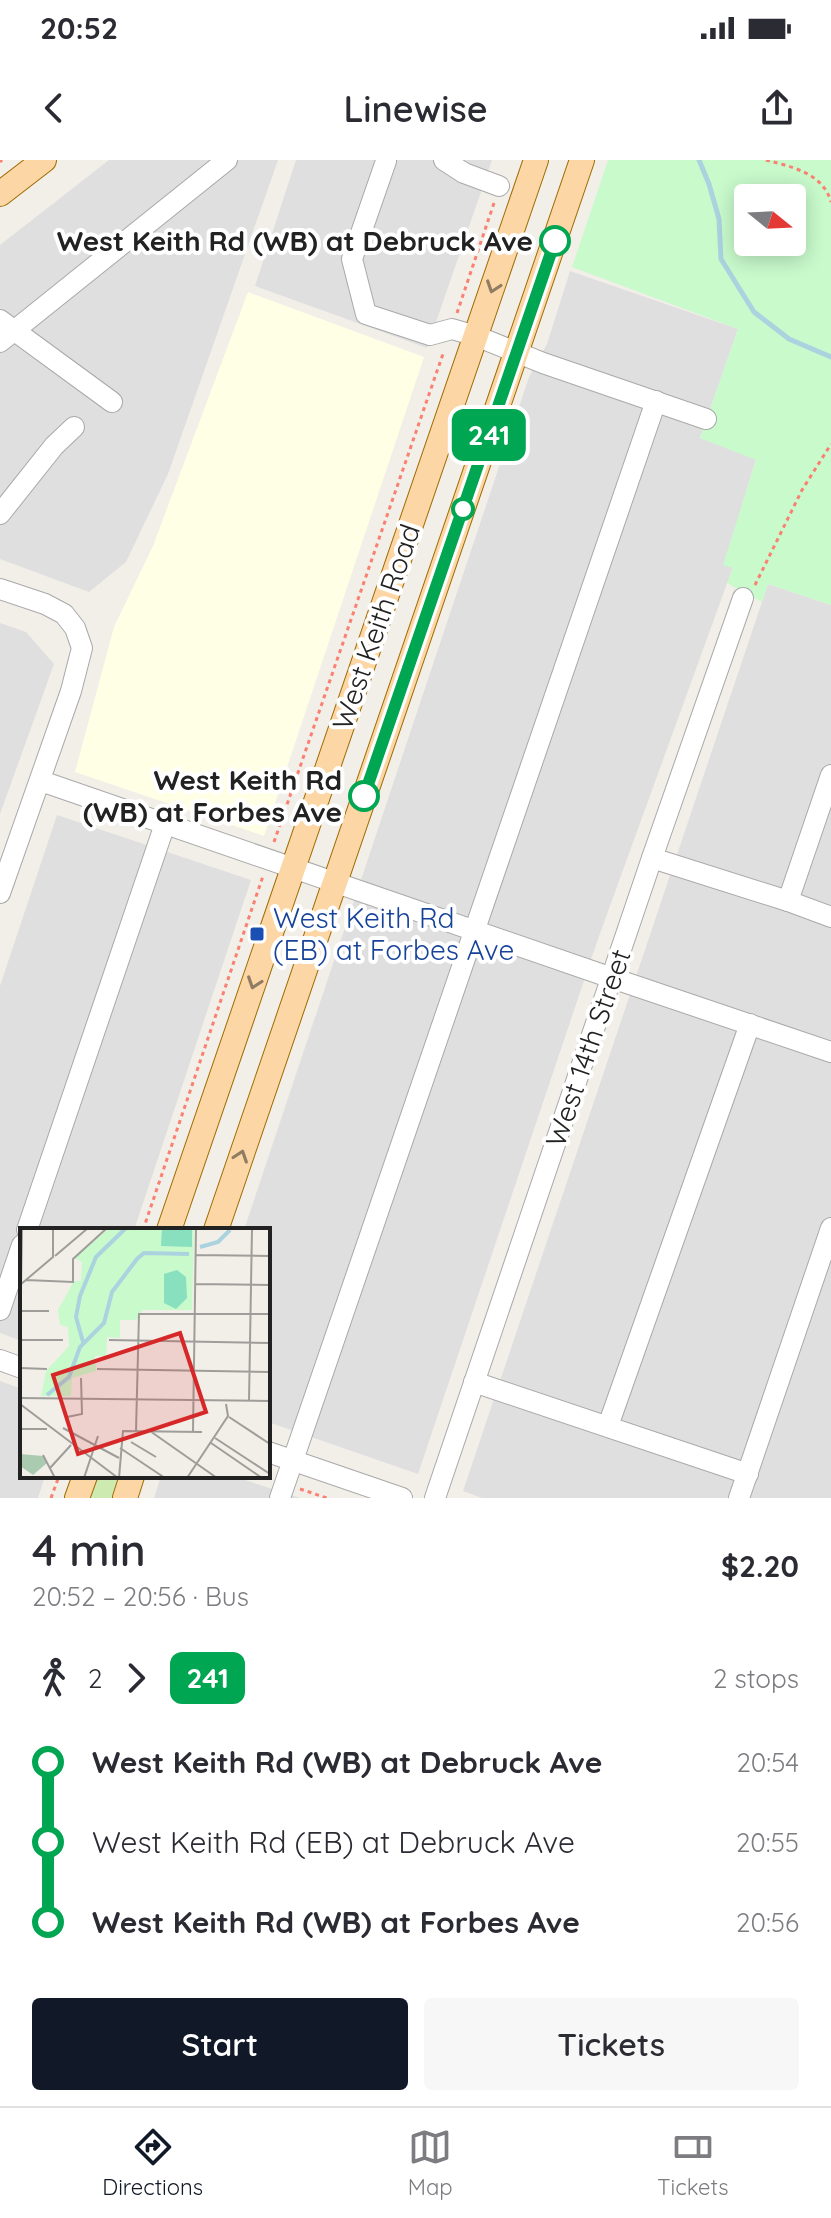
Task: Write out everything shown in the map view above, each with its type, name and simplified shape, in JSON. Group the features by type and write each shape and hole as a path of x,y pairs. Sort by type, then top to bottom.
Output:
{"main road":[{"path":"0,194 44,160"},
{"name":"West Keith Road","path":"170,1228 536,160"},
{"name":"West Keith Road","path":"217,1228 582,160"},
{"path":"77,1498 84,1478"},
{"path":"125,1498 131,1478"}],"street":[{"path":"112,402 4,331 227,160"},
{"path":"394,160 384,160 352,259 366,314 430,335 452,329 476,336 543,363 706,419"},
{"path":"444,160 464,173 499,186"},
{"path":"280,1498 656,401"},
{"path":"0,514 54,446 74,427"},
{"path":"0,589 56,608 70,620 82,648 41,781 0,893"},
{"name":"West 14th Street","path":"435,1498 743,598"},
{"path":"788,901 831,775"},
{"path":"41,781 831,1052"},
{"path":"28,1228 165,824"},
{"path":"652,858 831,917"},
{"path":"608,1426 750,1024"},
{"path":"739,1498 831,1228"},
{"path":"0,1310 20,1251"},
{"path":"0,1360 20,1367"},
{"path":"474,1382 748,1474"},
{"path":"270,1453 402,1498"}],"path":[{"path":"766,160 802,170 815,178 828,192 831,202"},
{"path":"272,847 499,186"},
{"path":"743,598 752,591 802,490 831,444"},
{"path":"144,1228 265,871"},
{"path":"51,1498 58,1478"}],"shaded area":[{"path":"109,160 278,160 168,474 126,562 89,592 0,559 0,245"},
{"path":"296,160 492,160 427,348 255,286"},
{"path":"570,271 738,329 700,438 756,459 724,565 733,567 598,939 418,1474 270,1423 270,1228 245,1228 529,377 547,344"},
{"path":"248,292 424,357 264,836 75,772 114,627 153,546"},
{"path":"768,584 831,605 831,1498 482,1498 463,1491"},
{"path":"0,623 26,632 54,664 0,814"},
{"path":"57,815 251,880 135,1228 20,1228 20,1340 0,1333 0,986"},
{"path":"0,1381 20,1388 20,1478 44,1478 38,1498 0,1498"},
{"path":"160,1478 239,1478 300,1498 154,1498"}],"green space":[{"path":"608,160 831,160 831,605 768,584 762,602 727,583 733,568 723,565 756,460 700,438 738,329 572,267"},
{"path":"93,1478 121,1478 114,1498 87,1498"}],"waterway":[{"path":"699,160 719,219 721,259 754,312 789,339 831,357"}],"bus line":[{"name":"241","path":"364,796 555,241"}],"place":[{"name":"West Keith Rd (WB) at Debruck Ave","path":"555,241"},
{"name":"West Keith Rd (WB) at Forbes Ave","path":"364,796"},
{"name":"West Keith Rd (EB) at Forbes Ave","path":"257,934"}]}
